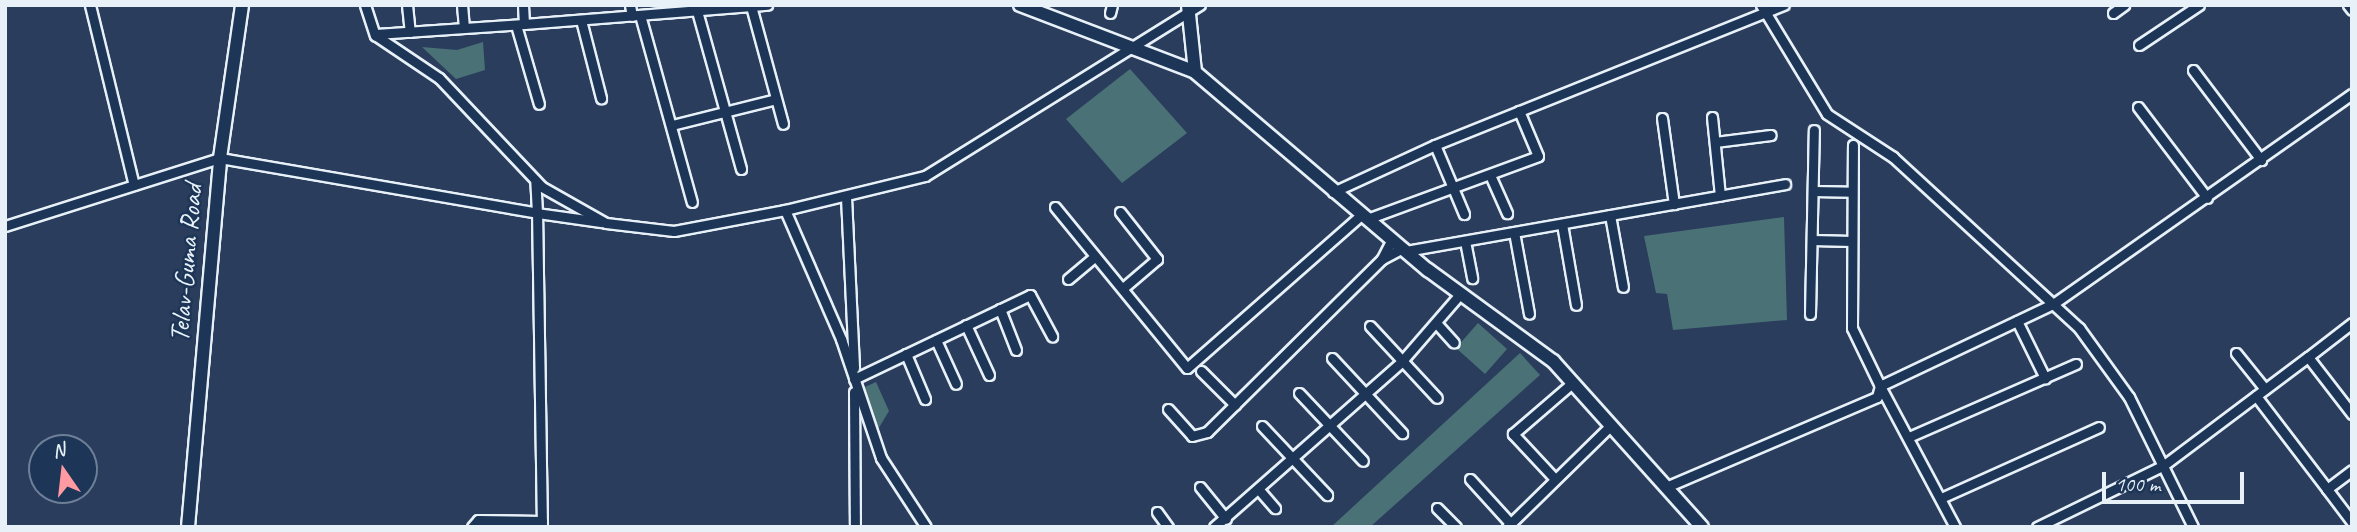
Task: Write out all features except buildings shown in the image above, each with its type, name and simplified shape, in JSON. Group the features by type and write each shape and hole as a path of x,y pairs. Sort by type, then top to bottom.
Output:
{"street":[{"path":"90,5 134,185"},
{"name":"Telav-Guma Road","path":"188,527 220,158 242,5"},
{"path":"365,5 374,34 439,78 535,180 606,223"},
{"path":"407,5 411,32"},
{"path":"462,5 464,28"},
{"path":"523,5 520,24 540,104"},
{"path":"630,5 636,15 673,125 692,202"},
{"path":"374,34 581,20 684,8 696,11 767,5"},
{"path":"1020,5 1195,72 1333,192 1461,294 1553,361 1702,527"},
{"path":"1333,192 1435,145 1764,9 1784,5"},
{"path":"2112,13 2124,5"},
{"path":"2139,45 2199,5"},
{"path":"2348,5 2352,10"},
{"path":"744,6 783,124"},
{"path":"5,226 220,158 537,213 674,231 785,211 904,184 939,168 1136,48 1192,7"},
{"path":"1192,7 1195,72"},
{"path":"1764,9 1827,114 1893,157 2053,303 2107,363 2164,465 2193,527"},
{"path":"696,11 741,169"},
{"path":"581,20 601,98"},
{"path":"2193,70 2261,159"},
{"path":"1666,487 1863,404 1877,397 1880,386 2053,303 2207,198 2352,94"},
{"path":"673,125 776,99"},
{"path":"2138,107 2207,198"},
{"path":"1055,207 1187,368 1364,216 1454,190 1538,156 1519,111"},
{"path":"1712,117 1720,196"},
{"path":"1662,118 1674,204"},
{"path":"1810,314 1814,130"},
{"path":"1715,142 1771,135"},
{"path":"1435,145 1464,214"},
{"path":"1853,145 1852,328 1880,386 1911,436 1955,527"},
{"path":"1490,175 1507,213"},
{"path":"472,527 478,520 542,524 535,180"},
{"path":"1382,259 1405,249 1465,241 1785,184"},
{"path":"1813,191 1852,192"},
{"path":"846,197 854,379 855,527"},
{"path":"785,211 854,379 881,458 926,527"},
{"path":"1120,212 1157,259 1123,288"},
{"path":"1610,215 1623,287"},
{"path":"1562,224 1576,306"},
{"path":"1514,232 1528,314"},
{"path":"1168,409 1192,436 1199,436 1235,405 1382,259 1392,239"},
{"path":"1812,240 1852,242"},
{"path":"1465,241 1472,278"},
{"path":"1068,279 1095,256"},
{"path":"1214,527 1260,491 1402,361 1461,294"},
{"path":"854,379 1000,309 1035,296 1052,336"},
{"path":"1000,309 1016,350"},
{"path":"2017,321 2045,378"},
{"path":"2037,527 2164,465 2352,323"},
{"path":"1437,324 1454,343"},
{"path":"966,325 989,375"},
{"path":"1370,326 1437,398"},
{"path":"936,340 956,384"},
{"path":"906,354 925,399"},
{"path":"2236,354 2264,389"},
{"path":"2308,357 2352,414"},
{"path":"1332,358 1402,433"},
{"path":"1911,436 2076,364"},
{"path":"1201,371 1235,405"},
{"path":"1555,479 1513,434 1572,383"},
{"path":"1299,393 1363,461"},
{"path":"2256,396 2352,522"},
{"path":"1262,426 1327,495"},
{"path":"1470,479 1509,525 1610,426"},
{"path":"1941,498 2099,428"},
{"path":"2327,489 2352,470"},
{"path":"1200,486 1226,519"},
{"path":"1260,491 1275,508"},
{"path":"1437,508 1456,527"},
{"path":"1157,512 1168,527"}],"green space":[{"path":"483,42 485,70 456,79 422,47 457,50"},
{"path":"1130,69 1187,133 1122,183 1066,119"},
{"path":"1784,217 1787,320 1673,330 1667,294 1656,293 1644,236"},
{"path":"1478,323 1507,349 1485,374 1456,348"},
{"path":"1520,353 1540,375 1370,527 1331,527"},
{"path":"876,382 889,411 877,431 865,387"}]}
